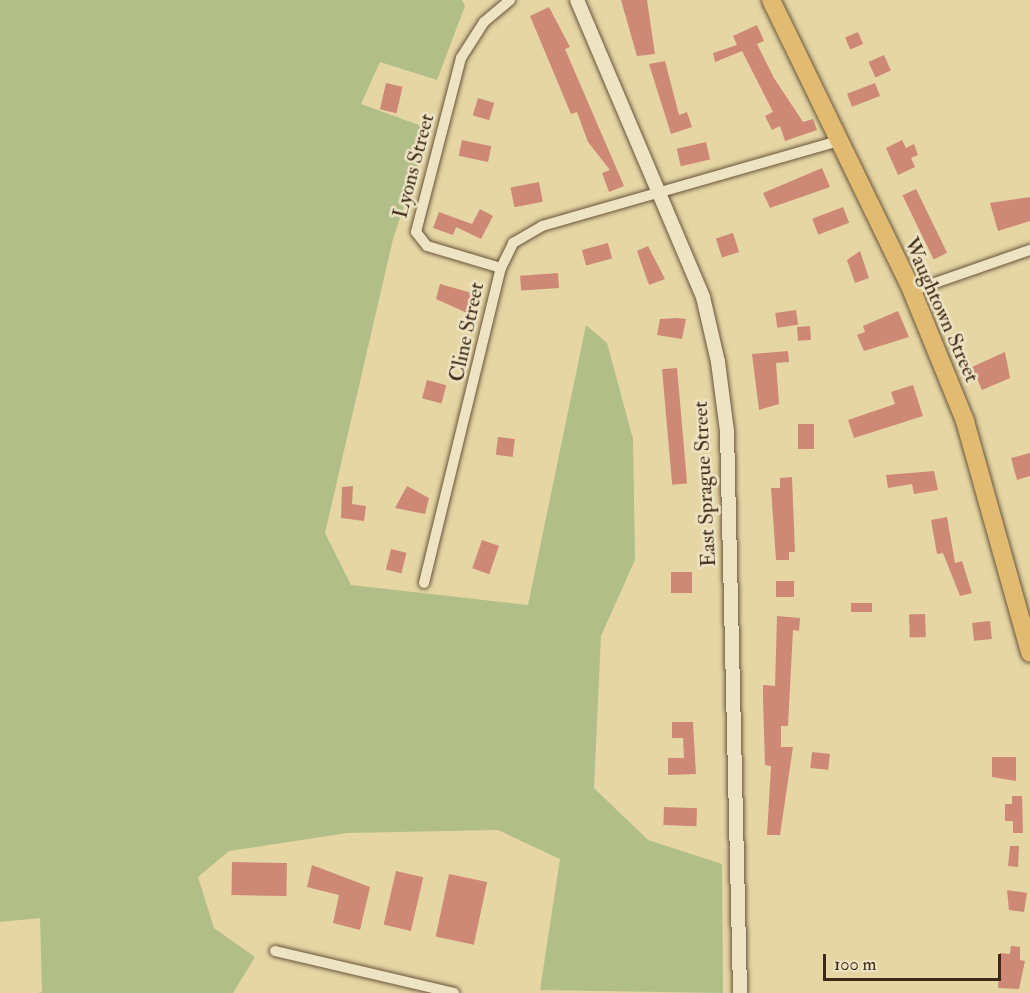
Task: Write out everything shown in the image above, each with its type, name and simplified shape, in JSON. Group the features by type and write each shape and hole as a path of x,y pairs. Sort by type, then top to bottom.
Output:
{"main road":[{"name":"Waughtown Street","path":"771,0 912,291 965,421 1025,618 1030,653"}],"street":[{"name":"Lyons Street","path":"501,268 427,246 416,232 461,58 484,22 510,0"},
{"name":"East Sprague Street","path":"577,0 703,297 727,431 740,993"},
{"name":"Cline Street","path":"424,583 501,268 523,234 662,196 838,141"},
{"path":"912,291 1030,249"},
{"path":"275,951 454,993"}],"green space":[{"path":"0,0 462,0 465,6 437,80 380,62 361,104 430,129 393,239 325,533 351,585 528,605 586,325 607,343 633,439 635,560 601,636 594,788 648,840 722,864 723,993 540,990 560,859 498,830 347,833 229,851 198,877 214,928 255,957 233,993 38,993 42,992 40,918 0,922"}],"building":[{"path":"621,0 647,0 655,54 637,56"},
{"path":"549,7 570,47 565,49 624,186 609,192 602,173 610,170 588,142 577,112 571,114 530,16"},
{"path":"757,25 764,41 757,44 774,78 803,122 813,119 817,130 785,141 780,126 772,130 765,116 773,112 742,51 715,62 713,53 737,45 733,36"},
{"path":"858,32 863,44 850,49 845,37"},
{"path":"884,55 891,71 875,77 868,62"},
{"path":"665,61 679,115 687,112 692,127 671,134 649,64"},
{"path":"386,83 403,87 396,113 380,109"},
{"path":"875,83 880,96 852,107 847,94"},
{"path":"478,98 494,103 489,120 473,115"},
{"path":"462,140 491,146 488,162 459,156"},
{"path":"902,140 906,148 914,144 918,155 911,158 915,167 898,175 886,148"},
{"path":"706,142 710,160 681,166 677,149"},
{"path":"822,168 830,187 770,208 763,193"},
{"path":"539,182 543,202 514,207 511,188"},
{"path":"916,189 947,253 934,259 903,196"},
{"path":"1030,197 1030,221 998,231 990,203"},
{"path":"843,207 849,223 818,235 812,219"},
{"path":"480,209 493,216 481,239 456,227 453,235 433,228 439,212 472,224"},
{"path":"733,233 739,252 722,258 716,239"},
{"path":"608,243 612,258 586,265 582,250"},
{"path":"648,246 665,279 649,285 637,251"},
{"path":"860,251 869,278 855,283 847,260"},
{"path":"558,273 559,288 521,291 520,276"},
{"path":"440,284 472,293 467,313 436,299"},
{"path":"796,310 798,325 777,328 775,313"},
{"path":"898,311 909,337 864,351 857,335 865,332 863,326"},
{"path":"660,319 686,319 682,339 657,335"},
{"path":"810,326 811,340 798,341 797,327"},
{"path":"788,351 789,362 776,363 779,404 759,410 752,354"},
{"path":"1005,352 1010,378 982,390 972,367"},
{"path":"677,368 687,484 672,485 662,369"},
{"path":"427,380 446,385 441,404 422,398"},
{"path":"913,385 923,416 854,438 848,420 895,404 891,392"},
{"path":"798,424 814,424 814,449 798,449"},
{"path":"498,437 515,439 513,457 496,455"},
{"path":"1030,453 1030,476 1017,480 1011,458"},
{"path":"934,471 938,490 914,494 912,484 888,488 886,475"},
{"path":"792,477 795,552 789,552 789,560 776,560 771,488 780,488 780,478"},
{"path":"353,486 352,504 366,506 364,521 341,518 342,487"},
{"path":"407,486 429,498 425,514 395,508"},
{"path":"947,517 955,563 962,561 972,593 960,596 943,553 937,554 931,520"},
{"path":"482,540 499,546 489,574 472,568"},
{"path":"391,549 407,553 401,573 386,569"},
{"path":"671,572 692,572 692,593 671,593"},
{"path":"776,581 794,581 794,597 776,597"},
{"path":"851,603 872,603 872,612 851,612"},
{"path":"925,614 926,637 910,638 909,615"},
{"path":"777,616 800,618 799,631 793,630 788,726 781,726 781,747 793,747 780,835 767,835 771,766 765,765 763,685 775,686"},
{"path":"990,621 992,639 974,641 972,623"},
{"path":"672,722 693,722 696,774 668,775 668,758 684,758 683,738 672,738"},
{"path":"812,752 830,754 828,770 810,768"},
{"path":"992,757 1016,757 1016,781 992,777"},
{"path":"1012,796 1022,796 1023,833 1013,833 1013,821 1005,821 1005,804 1012,804"},
{"path":"664,807 697,808 696,826 663,825"},
{"path":"1010,846 1019,846 1018,867 1008,866"},
{"path":"232,862 287,863 286,896 231,895"},
{"path":"312,865 370,887 360,930 333,923 339,895 307,887"},
{"path":"396,871 423,877 411,931 384,925"},
{"path":"449,874 487,882 474,945 436,937"},
{"path":"1007,890 1027,893 1024,912 1009,910"},
{"path":"1011,946 1020,947 1020,960 1025,961 1019,989 998,988 1000,953 1010,954"}]}
